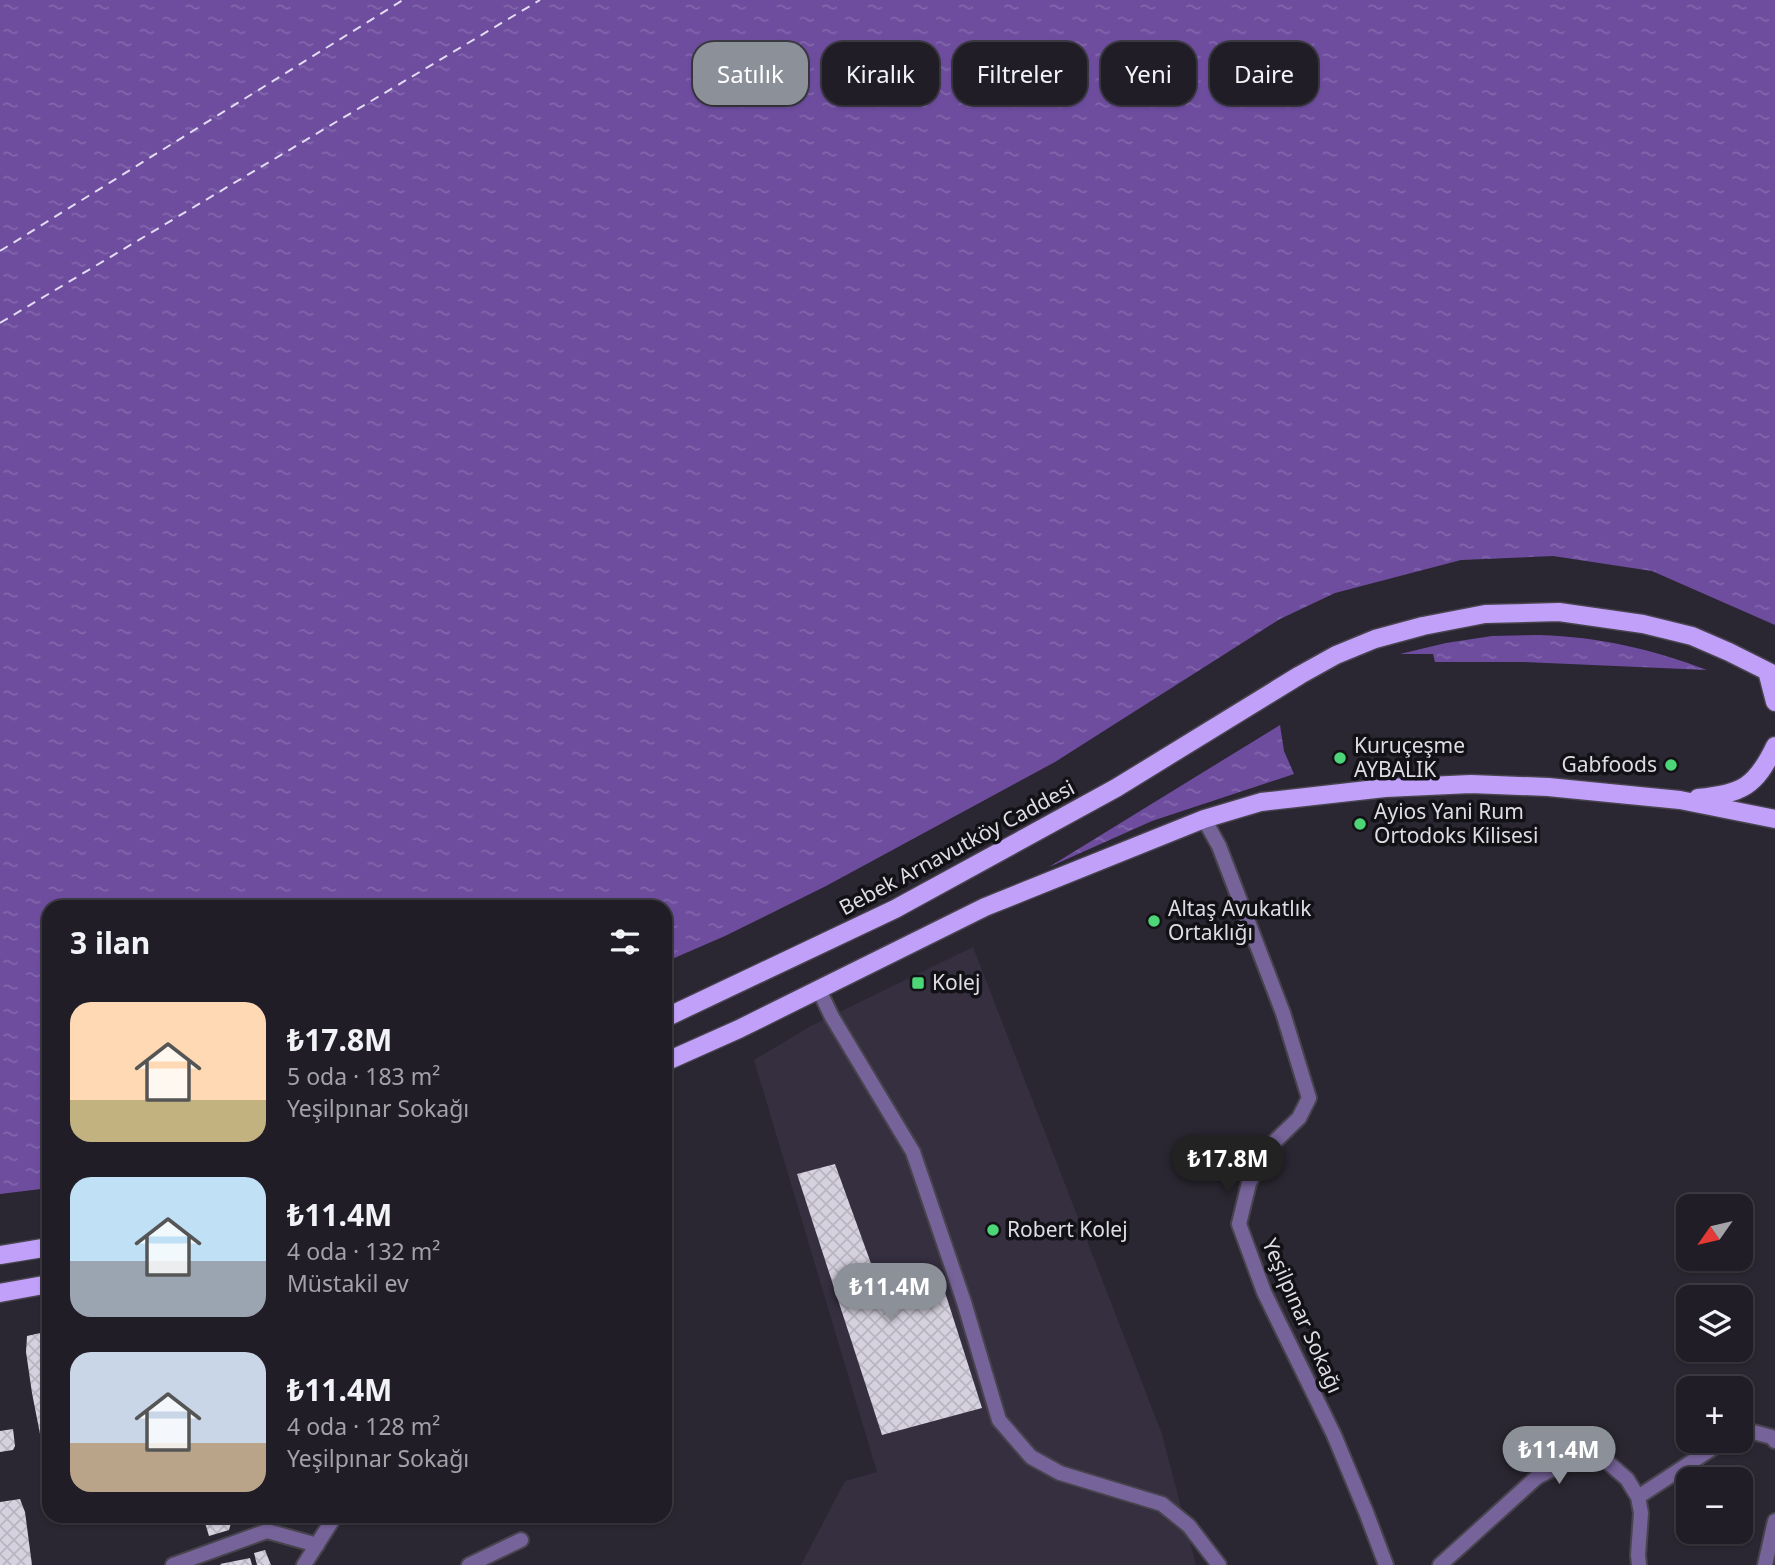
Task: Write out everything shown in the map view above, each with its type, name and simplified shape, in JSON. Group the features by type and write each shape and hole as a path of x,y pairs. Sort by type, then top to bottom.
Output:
{"main road":[{"name":"Bebek Arnavutköy Caddesi","path":"672,1015 895,909 1116,788 1336,655 1375,639 1485,614 1559,612 1643,624 1692,636 1771,673"},
{"path":"1771,673 1775,702"},
{"path":"1681,800 1726,795 1748,785 1765,767 1775,746"},
{"path":"672,1059 739,1030 985,907 1204,819 1261,802 1397,787 1471,784 1548,787 1681,800 1775,819"},
{"path":"0,1255 42,1248"},
{"path":"0,1293 42,1285"}],"street":[{"name":"Yeşilpınar Sokağı","path":"1204,819 1219,846 1283,1013 1308,1098 1299,1118 1267,1149 1249,1183 1239,1224 1264,1292 1334,1435 1386,1565"},
{"path":"819,990 832,1017 913,1152 964,1302 999,1420 1031,1457 1060,1474 1163,1504 1189,1526 1219,1565"},
{"path":"1753,1432 1772,1437 1775,1441"},
{"path":"1638,1497 1705,1453"},
{"path":"1440,1565 1537,1477 1577,1457 1604,1459 1627,1479 1638,1497 1641,1513 1639,1565"},
{"path":"1765,1565 1775,1521"},
{"path":"304,1565 331,1523"},
{"path":"173,1565 267,1531 317,1545"},
{"path":"470,1565 521,1540"}],"shaded area":[{"name":"Robert Kolej","path":"973,947 1162,1434 1196,1565 801,1565 845,1481 877,1472 754,1060 811,1026"}],"water":[{"path":"0,0 1775,0 1775,625 1652,571 1553,556 1461,560 1335,593 1280,619 1055,762 826,886 672,959 672,900 42,900 42,1189 0,1194"},
{"path":"1540,635 1625,645 1707,670 1523,662 1435,662 1433,654 1400,654 1492,636"},
{"path":"1280,725 1284,751 1294,774 1152,821 1049,867"}],"building":[{"path":"835,1164 885,1302 943,1286 982,1408 882,1435 797,1174"},
{"path":"42,1333 42,1435 32,1393 26,1352 27,1336"},
{"path":"13,1429 13,1450 0,1452 0,1431"},
{"path":"20,1499 25,1512 32,1565 0,1565 0,1502"},
{"path":"205,1523 231,1523 229,1530 209,1536"},
{"path":"265,1550 271,1565 257,1565 254,1553"},
{"path":"250,1558 252,1565 220,1564"}],"ferry route":[{"path":"0,251 403,0"},
{"path":"0,323 540,0"}],"place":[{"name":"Kuruçeşme AYBALIK","path":"1340,758"},
{"name":"Gabfoods","path":"1671,765"},
{"name":"Ayios Yani Rum Ortodoks Kilisesi","path":"1360,824"},
{"name":"Altaş Avukatlık Ortaklığı","path":"1154,921"},
{"name":"Kolej","path":"918,983"},
{"name":"Robert Kolej","path":"993,1230"}]}
